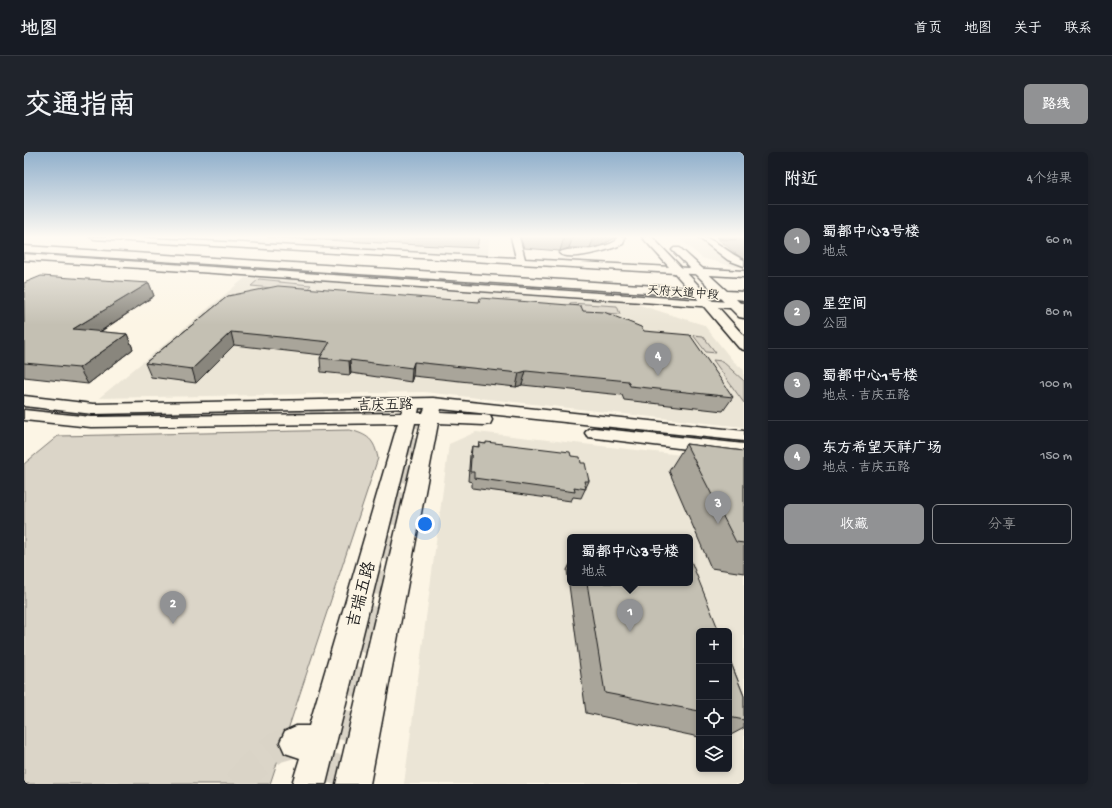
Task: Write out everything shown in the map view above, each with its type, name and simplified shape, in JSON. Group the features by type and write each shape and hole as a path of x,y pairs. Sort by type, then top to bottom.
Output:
{"main road":[{"name":"天府大道中段","path":"306,266 726,295"},
{"name":"天府大道中段","path":"453,266 744,284"},
{"path":"676,266 744,345"},
{"path":"695,266 726,295 742,305"}],"street":[{"path":"214,266 708,304 742,305"},
{"path":"608,266 744,274"},
{"name":"吉庆五路","path":"24,402 93,409 421,411 744,436"},
{"name":"吉庆五路","path":"24,415 91,422 421,411 470,419 744,450"},
{"name":"吉瑞五路","path":"309,784 308,742 421,411"},
{"name":"吉瑞五路","path":"353,784 421,411"}],"shaded area":[{"path":"267,276 630,302 704,325 733,361 744,370 744,427 424,392 99,398 245,278"},
{"path":"259,279 311,285 306,291 251,286"},
{"path":"570,303 617,306 620,314 572,311"},
{"path":"693,335 703,336 716,353 706,352"},
{"path":"713,360 722,361 744,381 744,403"},
{"path":"350,430 366,436 372,442 378,458 270,784 24,784 24,464 58,436"},
{"path":"476,432 744,462 744,784 404,784 449,444"}],"building":[{"path":"41,276 149,283 73,329 127,334 79,368 24,363 24,283"},
{"path":"278,286 479,302 480,298 581,306 583,311 604,312 641,327 644,331 690,335 733,397 630,386 628,381 526,371 519,373 414,362 412,368 350,360 320,358 330,342 231,332 192,369 145,363 228,296"},
{"path":"486,442 570,452 571,456 580,457 581,463 585,463 589,481 584,481 586,489 574,487 575,492 474,478 474,472 470,472 472,446 479,447 479,443 486,444"},
{"path":"686,444 744,451 744,543 736,542"},
{"path":"693,566 718,628 696,628 696,710 605,693 587,586 693,586"},
{"path":"732,666 744,696 744,720 732,718"}],"tunnel":[{"path":"24,408 84,414"},
{"path":"176,414 422,411 421,415"},
{"path":"84,414 176,414"},
{"path":"84,414 176,414"},
{"path":"398,510 421,414"},
{"path":"370,630 399,509"},
{"path":"333,784 370,629"},
{"path":"238,784 250,769 275,748 296,742"}],"place":[{"name":"东方希望天祥广场","path":"658,376"},
{"name":"蜀都中心1号楼","path":"718,524"},
{"name":"星空间","path":"173,624"},
{"name":"蜀都中心3号楼","path":"630,632"}]}
